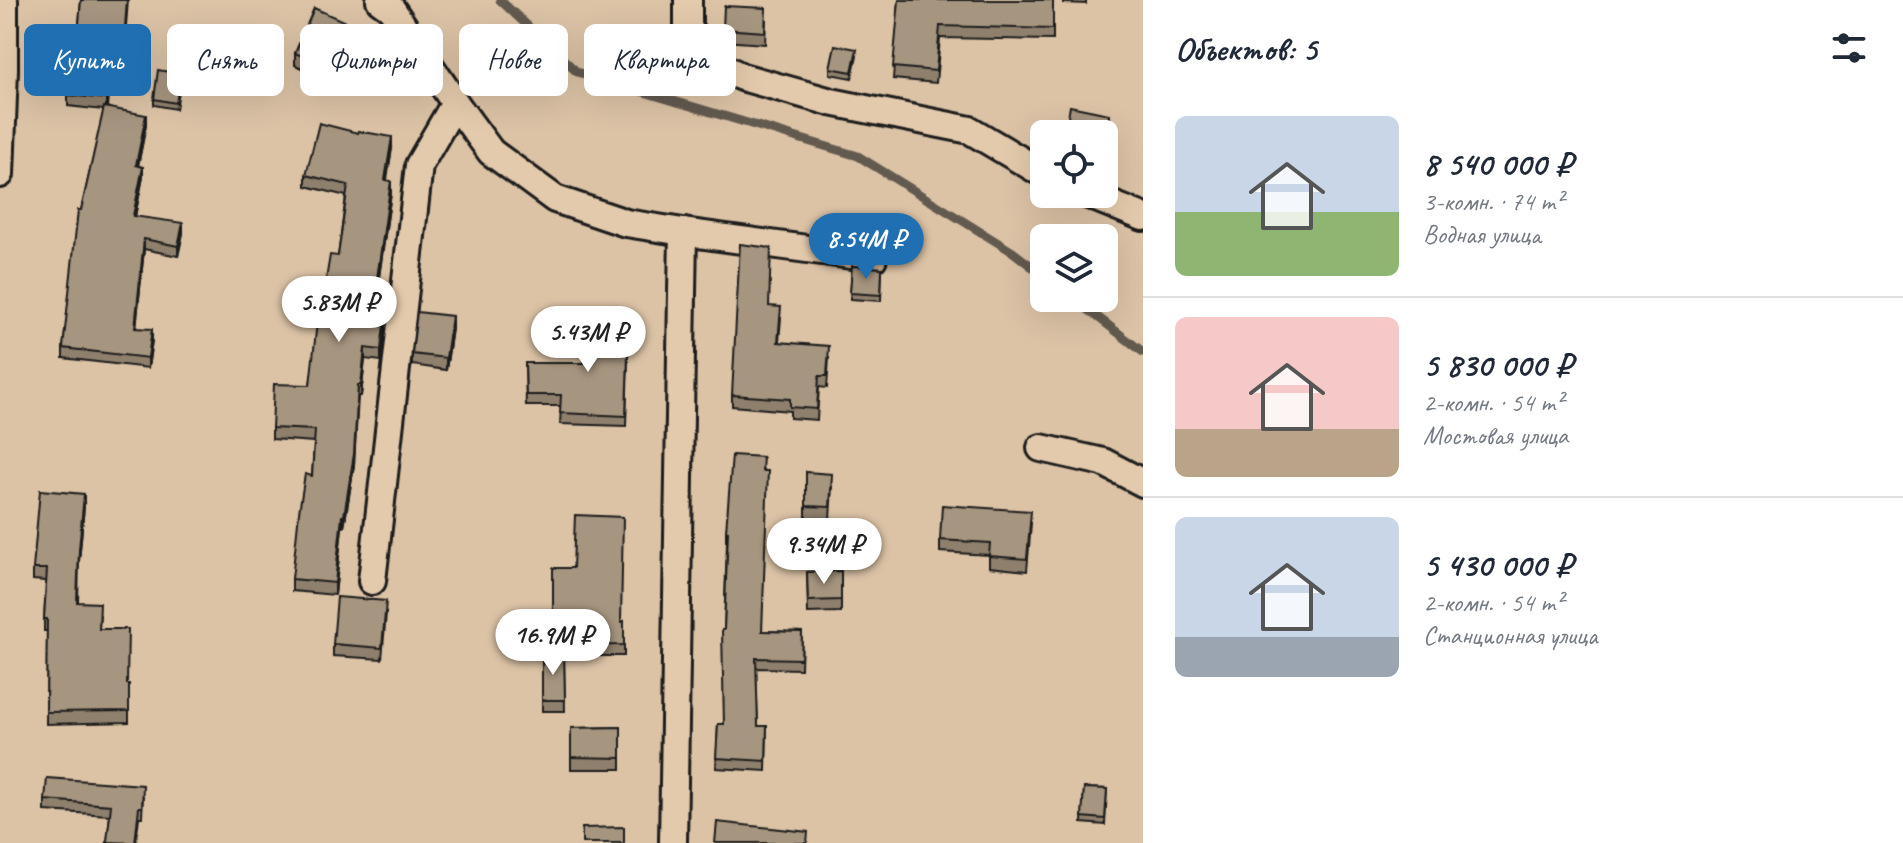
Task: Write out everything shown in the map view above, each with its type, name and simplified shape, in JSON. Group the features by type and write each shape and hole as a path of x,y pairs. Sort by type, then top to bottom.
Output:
{"street":[{"path":"0,174 4,0"},
{"path":"380,0 391,8 491,152 555,199 626,223 873,258"},
{"path":"688,0 688,27 703,52 711,60 742,77 831,102 970,130 1030,166"},
{"path":"372,581 419,165 455,103"},
{"path":"1118,207 1143,217"},
{"path":"673,843 683,232"},
{"path":"1041,448 1103,462 1143,483"}],"building":[{"path":"81,0 127,0 125,24 79,24"},
{"path":"899,0 1053,0 1053,29 940,26 936,71 893,67"},
{"path":"724,6 766,8 765,32 736,30 736,24 723,24"},
{"path":"314,8 350,24 307,24"},
{"path":"835,45 857,49 852,72 830,68"},
{"path":"158,70 167,72 167,96 177,96 176,103 154,99"},
{"path":"78,96 106,96 106,99"},
{"path":"1070,106 1109,114 1108,120 1068,120"},
{"path":"104,107 146,115 136,165 143,167 133,216 183,223 178,246 144,239 135,328 152,329 148,358 63,348 78,210 81,210"},
{"path":"319,123 358,133 392,137 385,180 391,181 373,306 386,308 381,350 365,348 361,385 358,385 354,454 342,516 335,583 292,579 305,474 312,476 315,430 272,428 274,384 310,385 319,304 322,304 330,255 338,256 348,185 306,175"},
{"path":"740,244 771,248 769,306 781,307 778,342 829,346 827,376 819,376 817,409 790,407 790,399 732,395"},
{"path":"852,266 882,268 881,295 850,293"},
{"path":"417,312 452,316 446,358 412,354"},
{"path":"584,322 629,323 626,416 560,413 561,395 526,395 525,363 584,363"},
{"path":"732,455 763,457 762,471 768,471 762,631 802,632 801,659 756,658 758,726 767,726 766,761 716,758 718,724 724,724 722,630"},
{"path":"806,472 832,474 830,507 806,506"},
{"path":"40,490 84,494 77,602 100,603 99,629 128,629 129,711 46,712 47,619 44,619 47,569 33,569"},
{"path":"942,505 1031,511 1027,559 989,556 990,543 940,540"},
{"path":"575,515 623,517 621,622 624,621 624,645 550,646 553,568 573,568"},
{"path":"841,571 841,600 808,601 807,572"},
{"path":"337,597 386,601 382,648 333,644"},
{"path":"542,654 564,654 565,700 542,700"},
{"path":"621,727 621,758 571,757 571,728"},
{"path":"47,778 143,785 135,843 107,842 111,805 45,800"},
{"path":"1084,788 1107,789 1105,819 1082,817"},
{"path":"717,822 808,832 807,843 715,843"},
{"path":"624,827 624,843 582,843 582,828"}],"waterway":[{"path":"500,0 577,72 858,156 1030,265"},
{"path":"1091,312 1143,352"}]}
